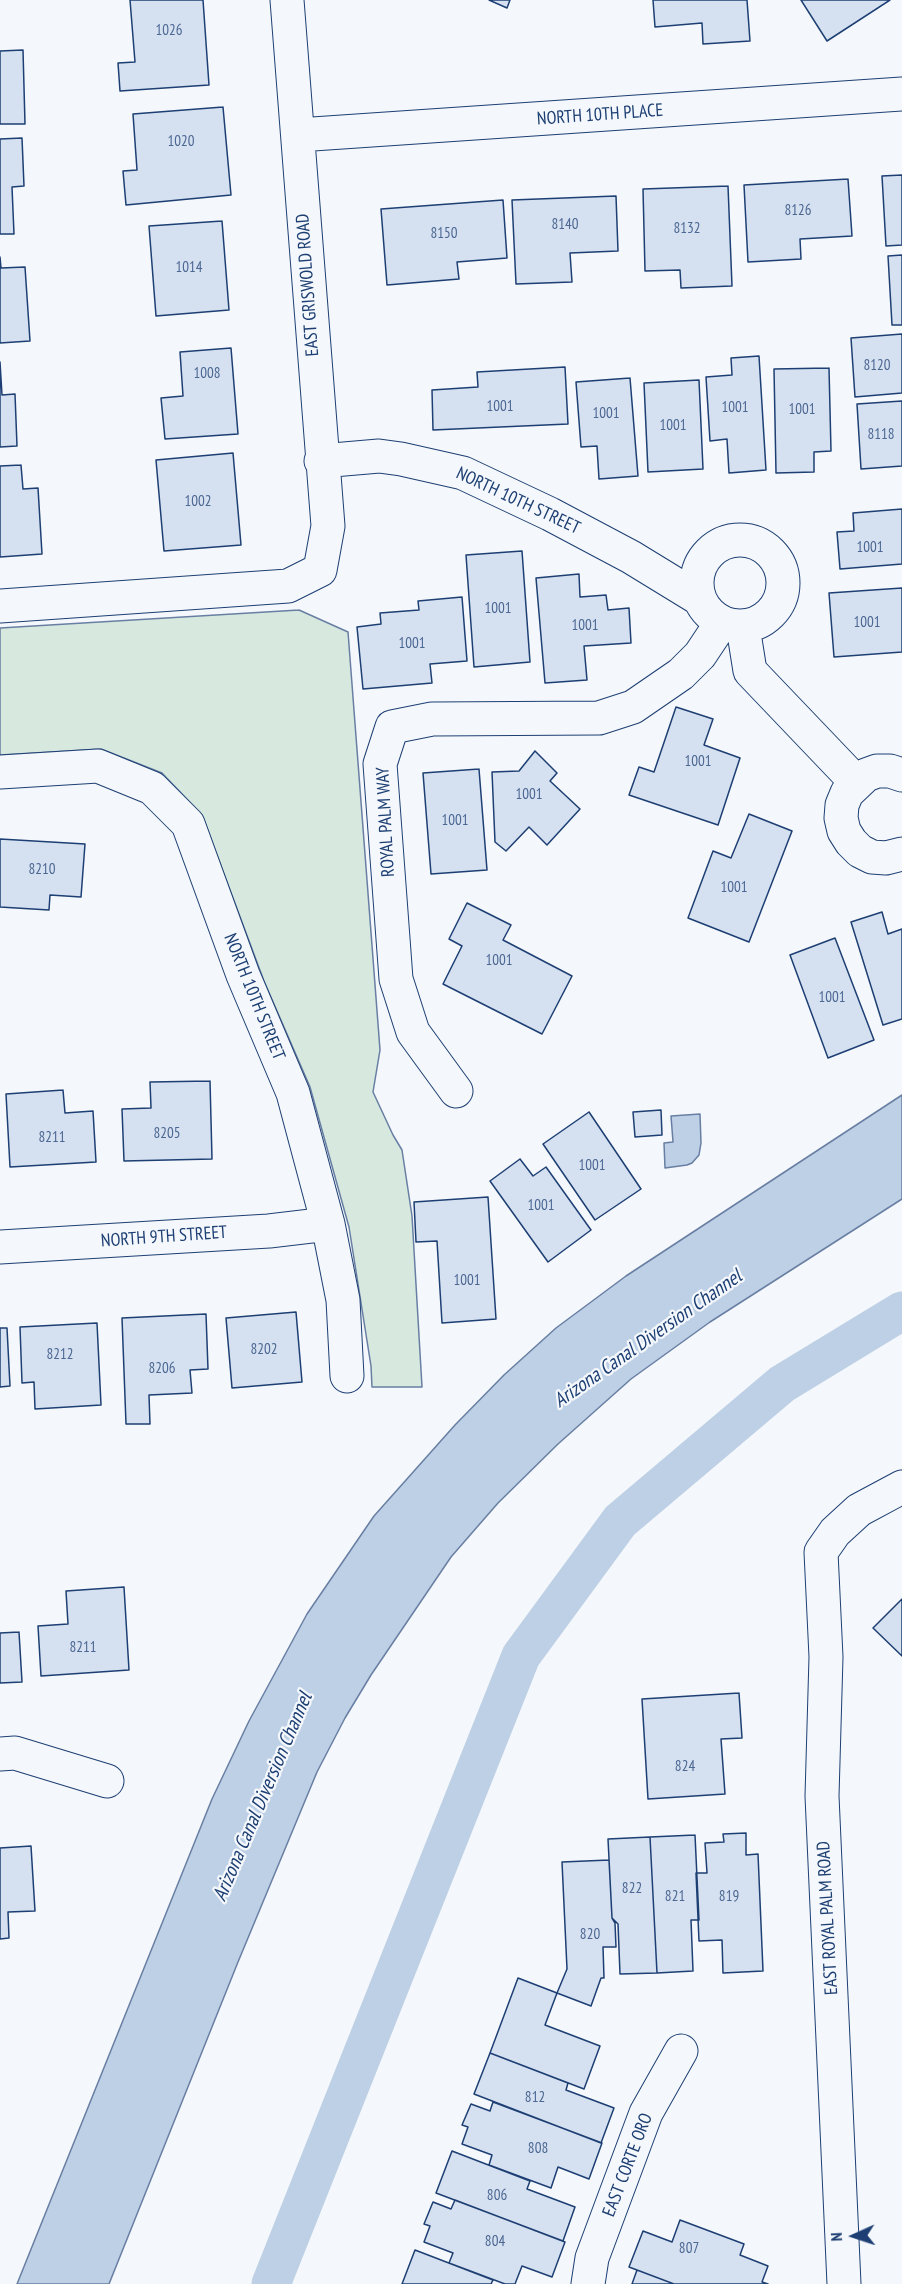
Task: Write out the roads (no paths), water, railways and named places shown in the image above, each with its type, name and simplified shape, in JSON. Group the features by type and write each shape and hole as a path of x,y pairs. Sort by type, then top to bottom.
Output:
{"street":[{"name":"EAST GRISWOLD ROAD","path":"0,606 288,586 320,570 328,526 321,461 287,0"},
{"name":"NORTH 10TH PLACE","path":"297,135 902,94"},
{"name":"NORTH 10TH STREET","path":"321,461 380,456 464,473 550,514 631,557 698,598 708,612 733,624"},
{"path":"698,598 696,579 700,566 706,555 728,541 746,540 759,544 777,558 783,584 780,598 774,609 765,618 733,624 750,671 856,782"},
{"name":"ROYAL PALM WAY","path":"456,1091 413,1032 396,979 380,764 392,727 432,719 599,718 633,707 681,674 733,624"},
{"name":"NORTH 10TH STREET","path":"0,772 98,766 152,788 188,824 243,975 293,1093 328,1224 343,1300 347,1376"},
{"path":"902,775 890,771 877,771 856,782 847,793 842,805 841,818 844,831 860,851 872,857 886,858 902,854"},
{"name":"NORTH 9TH STREET","path":"0,1248 269,1231 328,1224"},
{"name":"EAST ROYAL PALM ROAD","path":"844,2284 822,1796 826,1657 821,1551 835,1532 859,1510 902,1487"},
{"path":"0,1754 15,1753 107,1781"},
{"name":"EAST CORTE ORO","path":"588,2284 592,2258 646,2113 681,2051"}],"water":[{"name":"Arizona Canal Diversion Channel","path":"902,1095 902,1199 710,1322 631,1379 558,1444 498,1503 451,1557 371,1675 345,1718 317,1772 109,2284 17,2284 212,1799 249,1721 307,1614 374,1516 455,1425 504,1375 556,1328 626,1276"},
{"path":"700,1114 699,1155 687,1165 665,1168 664,1143 673,1142 671,1116"}],"waterway":[{"path":"271,2284 521,1656 620,1521 782,1384 902,1311"}]}
